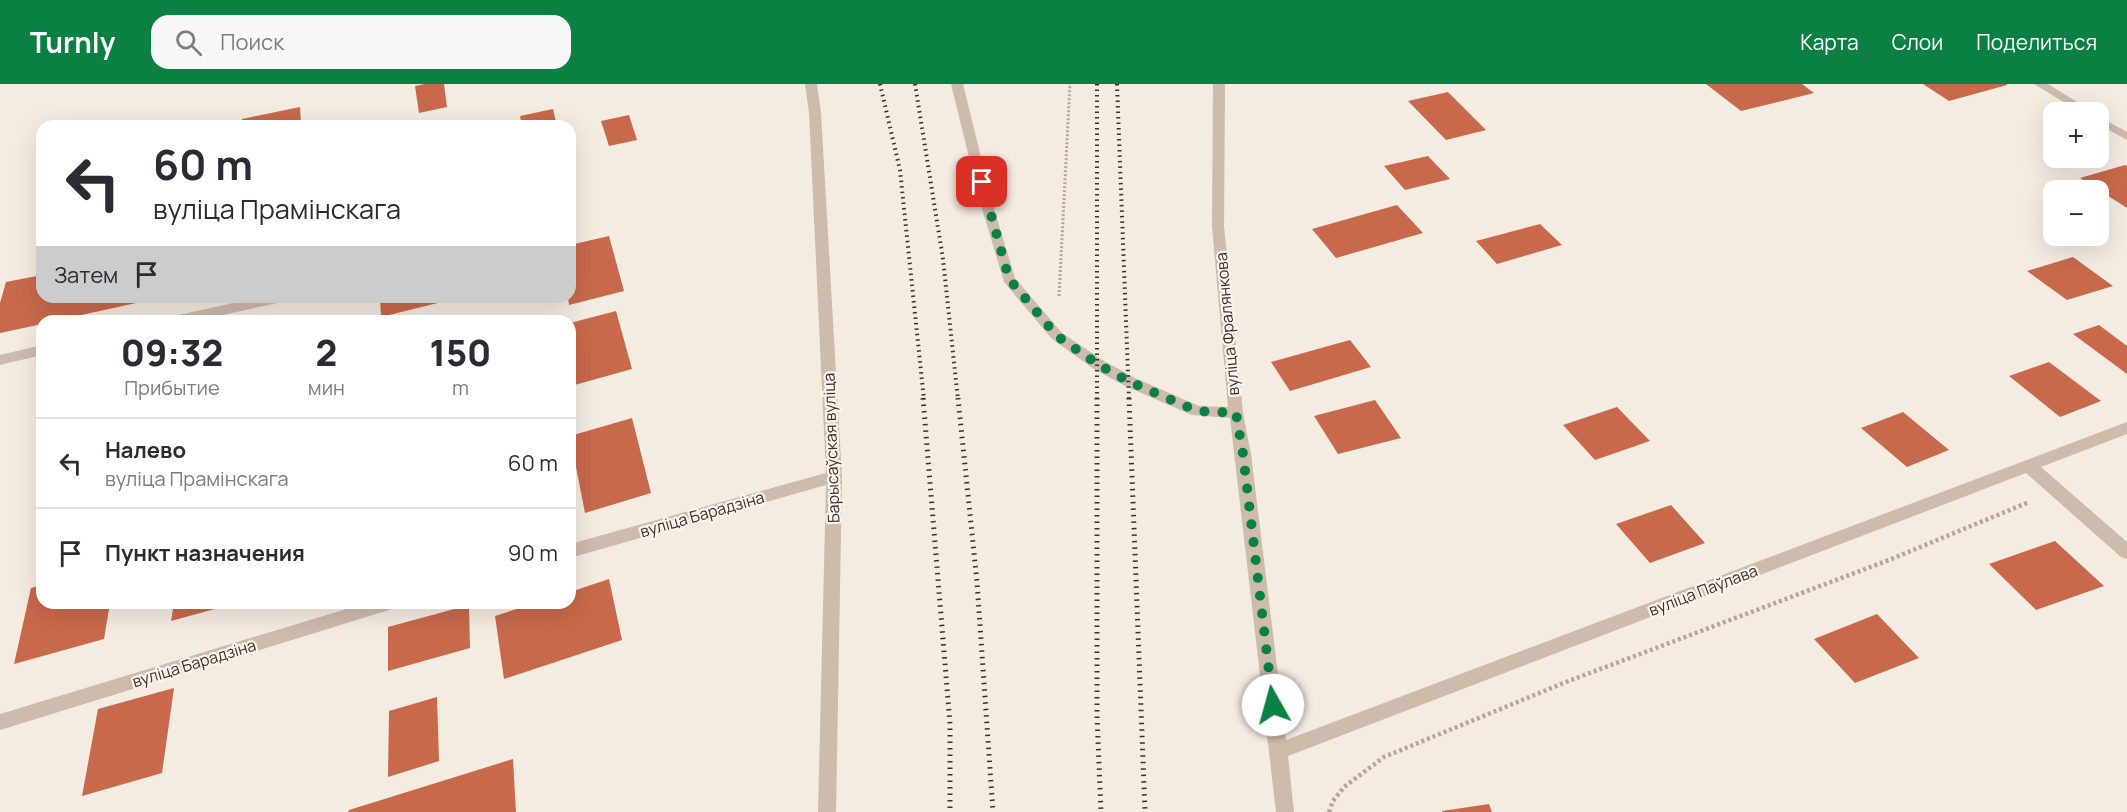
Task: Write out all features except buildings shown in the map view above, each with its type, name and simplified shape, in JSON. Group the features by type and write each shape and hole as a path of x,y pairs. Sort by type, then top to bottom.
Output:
{"street":[{"name":"Барысаўская вуліца","path":"811,84 834,477 827,812"},
{"path":"957,84 1009,279 1057,336 1099,365 1130,382 1197,411 1236,413"},
{"name":"вуліца Фралянкова","path":"1219,84 1218,226 1236,413 1243,454 1285,812"},
{"path":"2040,84 2070,102"},
{"path":"2109,126 2127,137"},
{"path":"201,315 255,303"},
{"path":"0,360 36,351"},
{"name":"вуліца Паўлава","path":"1279,751 2127,429"},
{"path":"2029,466 2127,552"},
{"name":"вуліца Барадзіна","path":"576,549 834,477"},
{"name":"вуліца Барадзіна","path":"0,722 369,609"}],"path":[{"path":"1057,336 1070,84"},
{"path":"1329,812 1333,801 1344,787 1384,757 1566,682 1889,560 2057,491"}],"railway":[{"path":"880,84 900,170 924,400"},
{"path":"915,84 943,259 958,400"},
{"path":"1097,84 1097,715 1101,812"},
{"path":"1117,84 1129,400"},
{"path":"923,398 950,724 950,812"},
{"path":"958,398 977,582 993,812"},
{"path":"1129,398 1145,812"}],"route":[{"path":"982,182 1009,279 1057,336 1099,365 1130,382 1197,411 1236,413 1273,705"}]}
